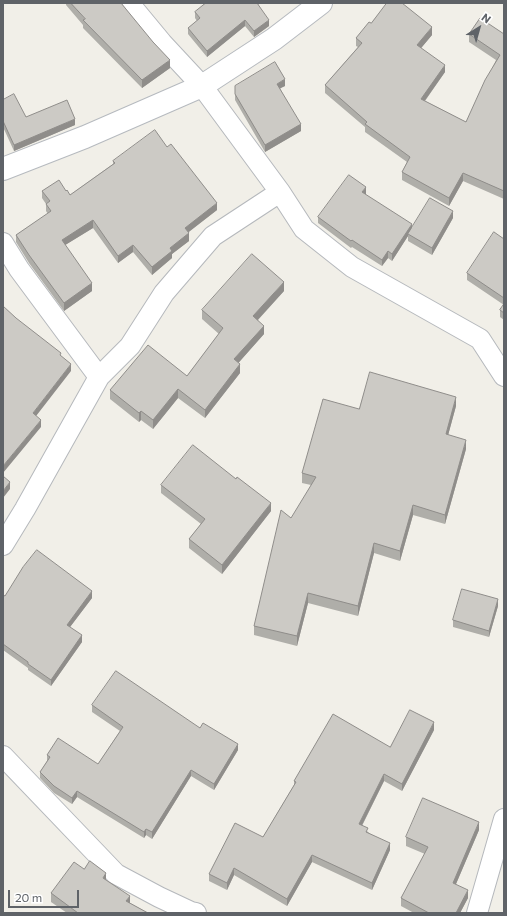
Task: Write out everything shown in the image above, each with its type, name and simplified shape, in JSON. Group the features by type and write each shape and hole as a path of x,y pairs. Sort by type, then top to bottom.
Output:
{"street":[{"path":"131,3 133,8 162,43 202,86 280,192 304,229 352,267 480,339 504,376"},
{"path":"3,169 85,137 202,86 274,39 322,3"},
{"path":"3,545 99,377 130,346 164,293 213,236 280,192"},
{"path":"3,243 18,269 99,377"},
{"path":"3,756 116,874 159,897 196,913"},
{"path":"477,913 504,819"}],"building":[{"path":"71,3 121,3 170,60 142,80 83,20 85,19"},
{"path":"206,3 257,3 269,20 254,31 245,20 207,51 188,28 200,18 195,12"},
{"path":"387,3 402,3 432,27 417,45 445,65 421,99 466,122 485,80 500,55 469,34 480,18 504,34 504,191 463,173 449,198 402,172 410,157 365,124 367,122 325,85 362,43 356,38 369,22 371,23"},
{"path":"275,62 285,79 277,84 301,124 265,145 235,94 235,86"},
{"path":"14,94 26,117 67,100 75,119 14,145 3,121 3,100"},
{"path":"155,130 167,147 171,144 217,203 185,228 189,233 170,248 172,251 152,267 133,245 118,256 93,220 62,240 92,283 64,303 16,235 51,211 46,204 50,201 42,191 59,180 70,195 115,163 113,161"},
{"path":"349,175 366,187 362,192 412,224 392,254 388,251 382,260 352,240 351,241 318,217"},
{"path":"430,198 453,211 432,248 408,234"},
{"path":"494,232 504,239 504,298 467,273"},
{"path":"252,254 284,282 253,316 264,326 234,359 240,364 205,410 178,389 153,420 141,411 139,413 110,390 148,345 187,376 223,328 202,310"},
{"path":"504,304 504,313 500,310"},
{"path":"3,306 61,353 60,355 71,364 33,413 41,420 3,466"},
{"path":"370,372 456,397 446,434 466,440 445,515 413,505 400,551 374,543 358,606 308,593 297,636 254,626 281,510 291,518 316,477 302,473 323,399 359,409"},
{"path":"193,445 236,479 237,477 271,503 222,565 189,539 205,519 161,485"},
{"path":"3,476 10,482 3,491"},
{"path":"37,550 92,591 67,625 82,635 51,680 3,644 3,595 5,596 23,567"},
{"path":"462,589 498,599 489,631 453,620"},
{"path":"116,671 200,728 203,723 238,744 214,784 191,770 152,832 146,829 144,832 77,791 72,798 54,786 40,772 50,757 47,755 58,738 98,764 123,727 92,705"},
{"path":"410,710 434,722 402,784 384,774 359,824 368,828 366,832 390,843 372,883 312,855 287,899 234,868 227,883 209,874 235,823 263,837 296,782 294,781 333,714 390,747"},
{"path":"423,798 479,822 453,883 468,890 456,913 429,913 401,898 428,847 406,837"},
{"path":"90,861 106,873 103,878 130,896 126,901 148,913 78,913 51,893 74,862 84,869"}]}
